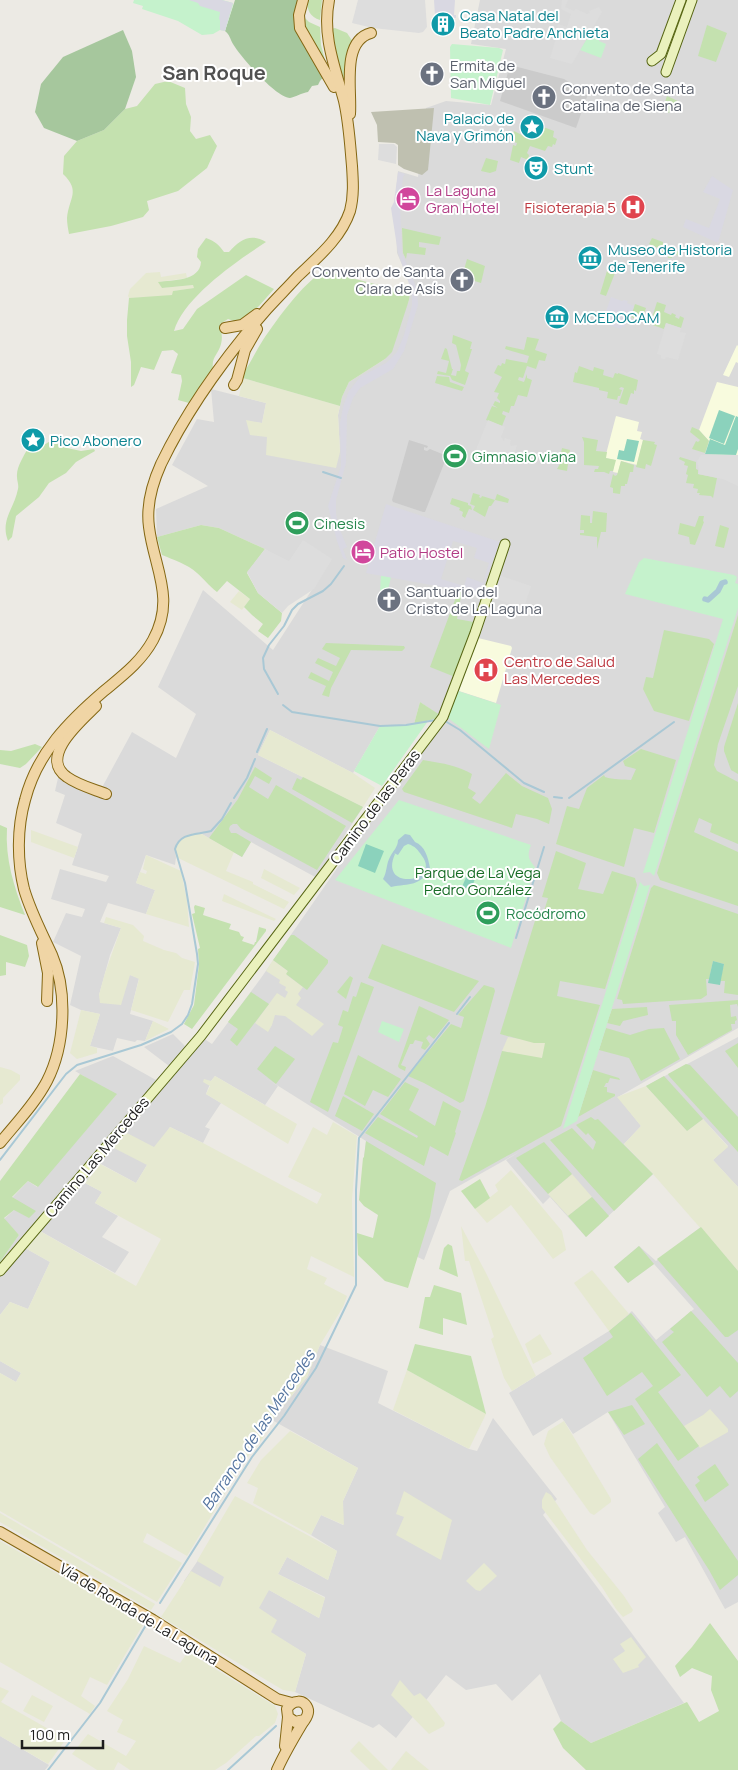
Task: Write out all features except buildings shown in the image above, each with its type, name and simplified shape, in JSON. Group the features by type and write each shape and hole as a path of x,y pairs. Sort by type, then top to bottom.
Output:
{"main road":[{"path":"304,0 299,15 300,28 344,102"},
{"path":"652,61 661,54 680,0"},
{"path":"666,72 692,0"},
{"path":"328,4 326,31 329,50 349,124"},
{"path":"0,1144 39,1094 51,1072 58,1052 62,1005 58,972 52,954 30,909 20,870 19,835 25,797 46,752 59,733 77,714 145,654 154,638 164,599 161,575 148,526 149,498 153,484 172,442 194,405 238,344 268,308 324,251 344,225 352,200 353,187 349,124 351,56 359,39 371,32"},
{"path":"661,54 670,59"},
{"path":"225,328 242,325 268,308"},
{"path":"234,385 245,350 266,317 268,308"},
{"name":"Camino de las Peras","path":"194,1043 443,717 505,544"},
{"path":"106,794 66,777 56,758 66,738 102,700 117,680"},
{"path":"41,934 48,973 47,1001"},
{"name":"Camino Las Mercedes","path":"0,1271 194,1043"},
{"name":"Vía de Ronda de La Laguna","path":"0,1532 154,1620 277,1699 292,1703"},
{"name":"Vía de Ronda de La Laguna","path":"277,1699 288,1715"},
{"path":"277,1770 308,1712 306,1705 300,1701 292,1703 287,1709 284,1754"},
{"path":"288,1715 296,1722 304,1720"}],"shaded area":[{"path":"189,0 222,0 233,3 225,31 220,30 220,12 200,6 198,3"},
{"path":"358,0 425,0 427,27 423,32 419,33 373,28 352,23"},
{"path":"434,0 455,0 454,15 456,15 456,18 448,17 448,15 435,16"},
{"path":"480,0 678,0 670,55 692,0 738,0 738,1028 618,1097 641,1126 624,1144 653,1174 586,1237 550,1197 543,1204 506,1160 521,1151 450,1191 424,1260 411,1254 364,1157 366,1141 256,1072 278,1086 265,1105 215,1076 206,1094 221,1103 205,1127 210,1129 203,1143 170,1127 136,1183 101,1164 85,1183 102,1192 95,1203 118,1216 102,1237 129,1252 115,1273 40,1231 25,1248 50,1262 28,1309 10,1302 0,1315 0,1262 19,1235 4,1219 14,1210 12,1198 28,1181 37,1187 116,1095 75,1071 113,1056 156,1080 169,1066 144,1047 173,1034 186,1047 197,1034 212,1044 261,978 442,717 420,702 414,724 380,726 353,773 270,730 258,755 363,807 317,878 251,842 242,857 200,833 175,849 175,865 146,855 136,883 155,890 146,914 108,903 100,922 121,928 110,955 99,995 130,975 139,978 130,1014 153,1021 145,1041 137,1040 135,1042 117,1038 113,1051 90,1046 100,1014 81,1010 70,1005 81,956 53,942 66,913 82,917 85,909 51,899 60,869 106,882 109,876 72,865 82,834 56,823 65,795 55,791 58,778 99,793 132,732 176,758 196,714 158,687 203,590 273,650 331,560 287,563 265,549 219,528 201,525 157,537 156,509 208,486 172,465 197,419 214,422 211,389 266,403 262,423 247,421 267,436 340,452 338,415 342,397 349,382 385,359 409,300 410,283 397,253 395,202 398,171 418,177 426,108 446,101 491,105 506,49 471,44"},
{"path":"562,0 568,0 565,7 574,11 576,9 587,14 590,13 589,11 599,7 602,12 572,64 550,58 557,35 555,34 558,24 567,27 571,14 561,9"},
{"name":"Convento de Santa Catalina de Siena","path":"510,65 564,79 588,94 576,128 500,101"},
{"path":"434,108 428,170 422,175 398,165 398,145 395,143 378,142 377,125 371,112"},
{"path":"379,144 394,144 397,147 396,164 378,160"},
{"path":"398,172 405,174 400,205 402,253 417,289 418,305 404,351 393,369 360,388 353,398 347,415 346,463 336,500 336,513 338,525 347,547 343,549 347,560 343,558 337,541 328,506 341,466 340,423 343,407 349,391 360,377 386,363 397,352 412,305 412,292 398,253 391,208 394,202"},
{"path":"712,176 733,190 718,243 683,227 686,219 709,228 720,199 703,192"},
{"path":"160,272 161,277 186,273 187,278 159,282 162,288 194,285 194,288 173,291 173,295 129,298 130,289 146,273"},
{"path":"611,297 628,301 627,303 634,306 629,323 626,323 625,327 622,326 621,329 602,323"},
{"path":"666,323 681,328 680,332 686,333 678,360 666,357 663,359 661,355 657,354"},
{"path":"737,345 738,363 736,362 729,377 723,375"},
{"path":"243,378 340,406 338,415 340,452 336,468 266,455 267,437 250,435 246,420 262,423 266,403 239,396"},
{"path":"717,382 738,387 738,455 705,454 709,441 699,430"},
{"path":"616,416 639,422 637,431 642,432 640,439 643,440 637,465 621,461 618,473 613,472 615,460 605,458"},
{"path":"488,420 505,427 501,437 504,441 505,438 511,440 511,446 517,445 512,462 496,458 494,460 475,452"},
{"path":"409,440 428,446 427,448 424,447 424,450 430,449 447,456 425,512 393,502 392,500"},
{"path":"701,455 738,455 738,486 723,479 698,474 697,461"},
{"path":"386,504 500,542 480,594 366,573","holes":["453,541 477,548 474,558 489,563 483,583 467,577 464,586 441,579"]},
{"path":"303,540 332,559 314,589 288,606 282,613 258,593 247,572 265,549 289,561"},
{"path":"498,575 531,586 524,608 490,597"},
{"path":"239,591 250,599 242,610 230,602"},
{"name":"Centro de Salud Las Mercedes","path":"478,638 511,646 512,648 496,703 459,691"},
{"path":"270,730 353,773 375,788 363,807 258,755"},
{"path":"31,830 78,847 74,858 31,842"},
{"path":"200,833 234,852 226,871 253,882 253,884 289,902 284,909 176,857 176,844 187,835"},
{"path":"146,855 181,871 187,901 189,927 146,914 155,890 136,883 140,872 146,874 147,871 143,869"},
{"path":"264,869 300,888 294,895 261,878"},
{"path":"224,894 276,919 274,921 222,901"},
{"path":"106,917 133,925 144,936 143,941 195,962 190,990 184,990 168,1022 131,1010 139,979 130,975 121,1005 100,1003 99,995 105,973 121,928 104,923"},
{"path":"273,960 288,971 287,975 303,987 298,994 301,998 296,1005 324,1024 312,1036 285,1016 275,1015 268,1032 255,1023 277,993 285,998 288,992 285,990 286,987 279,983 280,980 266,971"},
{"path":"81,1010 100,1014 90,1046 97,1048 97,1053 77,1059 70,1053"},
{"path":"153,1021 169,1029 145,1041"},
{"path":"508,1037 546,1043 542,1059 502,1051"},
{"path":"738,1037 738,1187 713,1160 728,1146 703,1119 687,1131 646,1086"},
{"path":"0,1067 20,1075 20,1080 3,1098 3,1103 0,1105"},
{"path":"215,1076 297,1124 288,1144 206,1094 210,1086 203,1082 204,1079 211,1081"},
{"path":"646,1086 687,1131 703,1119 728,1147 713,1160 738,1187 738,1271 653,1174 624,1144 641,1126 617,1097"},
{"path":"333,1122 357,1136 352,1200 354,1277 311,1256 307,1269 327,1278 324,1284 347,1296 343,1307 320,1345 307,1377 272,1420 263,1438 249,1455 187,1556 147,1533 143,1542 182,1563 157,1602 0,1511 0,1373 16,1382 21,1373 0,1361 0,1315 10,1302 28,1309 50,1262 25,1248 40,1231 136,1286 161,1239 95,1203 102,1192 85,1183 100,1164 136,1183 147,1165 112,1147 125,1132 154,1147 170,1127 317,1204 322,1194 288,1177 313,1127 327,1135"},
{"path":"511,1170 562,1231 566,1250 553,1259 511,1205 487,1223 475,1209 498,1191 495,1185"},
{"path":"572,1174 592,1197 568,1216 548,1194"},
{"path":"461,1226 536,1376 512,1391 504,1378 491,1339 494,1337 469,1261 465,1261"},
{"path":"701,1227 738,1271 738,1602 725,1609 685,1537 676,1542 658,1513 665,1507 608,1412 573,1434 562,1418 533,1436 509,1393 609,1331 632,1311 656,1340 694,1309 654,1264 628,1283 614,1267 639,1246 656,1261"},
{"path":"592,1270 629,1314 609,1331 574,1283"},
{"path":"540,1334 552,1354 533,1364 525,1344"},
{"path":"320,1345 388,1371 378,1403 469,1449 477,1451 493,1418 557,1499 543,1515 684,1703 591,1743 561,1721 540,1674 512,1701 496,1684 466,1690 446,1675 396,1738 379,1724 373,1728 295,1692 306,1654 184,1581 203,1553 319,1618 325,1597 278,1574 287,1557 328,1580 337,1551 311,1535 321,1515 343,1525 343,1501 358,1468 272,1420 307,1377"},
{"path":"0,1361 21,1373 16,1382 0,1373"},
{"path":"407,1370 486,1414 469,1449 393,1410"},
{"path":"710,1409 728,1429 728,1432 700,1448 684,1426"},
{"path":"564,1421 611,1499 611,1502 594,1515 590,1513 550,1457 544,1444 548,1431"},
{"path":"290,1431 358,1468 343,1501 344,1525 321,1515 311,1535 253,1503 258,1488 247,1483 261,1460"},
{"path":"404,1491 452,1520 441,1560 396,1535 404,1517 396,1514"},
{"path":"546,1492 551,1495 587,1550 624,1596 633,1610 632,1612 623,1617 616,1609 602,1587 542,1508 542,1500"},
{"path":"235,1496 337,1551 328,1580 287,1557 278,1574 325,1598 319,1618 269,1590 259,1608 277,1620 271,1632 306,1654 295,1692 283,1690 161,1617 191,1571 220,1587 224,1577 197,1561"},
{"path":"0,1513 155,1604 151,1610 0,1522"},
{"path":"0,1541 144,1623 107,1685 90,1677 81,1696 95,1706 90,1714 0,1662"},
{"path":"484,1563 497,1576 480,1591 476,1590 466,1581"},
{"path":"631,1637 646,1657 638,1665 639,1667 623,1673 613,1659 625,1651 620,1644"},
{"path":"144,1646 180,1663 188,1652 275,1706 278,1714 275,1723 215,1770 130,1770 118,1762 114,1770 97,1770 72,1754 88,1734 126,1756 136,1741 117,1732 123,1720 107,1711 128,1679"},
{"path":"400,1680 414,1696 420,1693 428,1701 445,1723 444,1726 429,1734 391,1695"},
{"path":"0,1687 9,1691 1,1702 66,1739 48,1764 0,1736"},
{"path":"32,1695 53,1706 44,1722 23,1711"},
{"path":"0,1736 49,1765 45,1770 0,1770"},
{"path":"359,1741 388,1770 370,1770 350,1751"},
{"path":"406,1751 429,1770 391,1770"}],"green space":[{"path":"134,0 222,0 233,3 233,5 225,31 220,30 213,34 202,35 178,21 142,9 143,6 133,3"},
{"path":"235,0 299,0 296,11 325,75 318,85 312,86 308,92 290,98 276,91 259,76 237,50 225,31"},
{"path":"307,0 322,0 320,20 310,13"},
{"path":"303,16 309,22 320,27 321,45 325,60 323,61 304,29"},
{"path":"707,25 727,33 716,62 698,56"},
{"path":"335,28 347,33 353,42 346,89 331,29"},
{"path":"596,29 602,31 599,41 606,44 601,58 580,50 591,32 595,34"},
{"path":"123,30 132,51 136,77 125,109 104,130 77,141 44,128 35,112 41,84 63,57"},
{"path":"452,44 499,48 503,50 490,105 451,98 450,47"},
{"path":"168,81 185,88 186,104 191,117 190,131 196,139 210,135 217,146 207,168 178,191 147,201 149,210 143,217 111,226 69,234 67,218 73,190 72,185 63,174 64,156 77,141 104,130 125,109 137,106 155,84"},
{"path":"667,96 680,102 674,112 670,111 669,113 662,110"},
{"path":"535,124 554,131 553,137 557,139 555,145 553,144 552,147 548,146 545,151 530,146 527,153 529,155 528,160 521,157 519,163 510,160 513,145 516,146 517,143 512,138 514,131 528,138"},
{"path":"486,158 498,161 496,171 490,173 481,171"},
{"path":"402,228 441,237 439,245 419,242 419,247 426,248 425,255 407,253 406,259 403,253"},
{"path":"206,238 212,240 224,252 229,252 246,239 255,238 266,242 241,259 200,293 180,318 174,331 183,329 197,309 246,275 274,289 240,323 228,319 220,324 222,341 213,361 213,368 189,403 178,400 182,381 181,375 171,373 178,354 173,350 162,351 154,370 141,367 134,385 131,387 131,362 127,336 129,298 172,295 173,291 194,288 193,285 162,288 158,282 178,280 196,273 201,262 197,257 198,249"},
{"path":"652,238 663,242 663,244 681,253 679,256 672,253 672,258 668,258 669,254 660,252 660,249 649,244"},
{"path":"467,259 485,266 481,283 462,277"},
{"path":"324,271 410,293 392,352 385,359 349,382 340,406 241,376 263,340 291,302 307,284"},
{"path":"607,271 615,273 606,296 600,294"},
{"path":"657,302 666,305 664,312 671,315 672,313 679,319 680,316 684,318 681,328 666,323 664,329 631,316 635,304 646,308 643,317 651,321"},
{"path":"453,335 472,342 470,349 472,349 465,371 469,373 465,385 452,380 450,376 437,374 438,371 446,373 449,361 441,359 445,348 447,349 453,369 451,375 456,376 457,371 460,371 461,365 456,345 452,343"},
{"path":"527,337 539,339 535,350 547,354 545,361 539,360 536,369 527,366 523,378 519,377 518,380 524,382 527,374 527,378 532,380 527,397 518,395 509,413 503,411 502,414 506,416 502,426 486,420 492,406 498,408 493,405 495,401 500,403 497,398 499,393 494,392 502,377 494,373 498,365 505,364 506,359 527,363 529,356 505,349 506,346 524,350"},
{"path":"579,366 593,371 594,367 604,370 603,375 613,378 615,373 618,373 638,380 636,391 634,390 634,394 631,393 627,405 619,403 624,388 621,387 619,389 622,390 617,400 607,398 608,392 573,382 575,372 577,373"},
{"path":"437,376 449,377 450,382 464,387 462,391 435,383"},
{"path":"719,410 735,416 724,444 709,438"},
{"path":"736,416 738,417 738,449 736,455 705,454 710,439 725,445"},
{"path":"692,427 699,430 709,441 705,453 692,449 696,441 700,440 690,432"},
{"path":"582,437 598,440 596,451 607,452 606,458 616,460 613,471 610,471 609,474 594,472 599,466 584,465 584,442"},
{"path":"62,438 67,448 81,451 94,449 95,451 76,462 66,473 49,483 39,497 16,516 12,537 8,541 6,527 8,515 18,489 17,473 22,458 28,448 39,448 52,440"},
{"path":"627,439 639,441 634,462 617,459 619,450 624,451"},
{"path":"643,440 655,442 654,444 657,445 651,466 646,464 645,469 636,467"},
{"path":"562,448 570,450 567,471 557,469 561,462 559,462"},
{"path":"680,457 696,462 698,474 717,478 713,498 711,496 699,495 700,493 697,493 698,489 693,488 694,484 686,483 688,466 684,465 685,462 679,459"},
{"path":"621,461 634,465 627,484 621,486 620,494 613,493 613,488 610,487 613,474 617,475"},
{"path":"473,493 480,495 479,497 481,498 482,496 495,500 489,506 485,517 473,510 475,506 470,504"},
{"path":"497,494 509,499 508,503 495,500"},
{"path":"452,498 468,503 471,506 472,510 469,509 465,518 462,516 463,512 459,510 460,508 450,504"},
{"path":"593,511 607,513 606,532 601,532 597,549 597,537 580,535 580,533 584,533 584,530 580,530 581,515 590,516 590,523 592,523"},
{"path":"699,516 704,516 704,522 695,545 690,544 689,537 678,534 680,523 695,527"},
{"path":"201,525 219,528 265,549 247,573 258,593 282,613 281,621 268,638 258,631 263,624 244,607 250,599 227,581 217,592 193,570 180,562 162,555 157,537"},
{"path":"720,525 729,528 724,548 715,546"},
{"path":"644,558 734,575 737,577 735,583 738,584 738,608 654,876 650,872 643,873 723,619 625,594 639,562"},
{"path":"381,575 391,577 384,607 379,607"},
{"path":"459,589 462,590 457,619 474,622 455,677 430,667"},
{"path":"738,615 738,686 718,744 714,765 717,771 738,782 738,844 710,832 712,824 699,818 694,832 738,852 738,906 660,880 657,873"},
{"path":"664,630 709,639 714,644 689,721 654,711 643,689 646,677 653,678"},
{"path":"326,643 404,646 405,648 402,651 351,650 331,688 329,697 322,695 326,686 308,678 311,672 329,681 333,672 315,663 318,658 336,666 340,658 322,649"},
{"path":"455,690 501,705 489,749 444,715"},
{"path":"420,702 440,715 443,717 414,724"},
{"path":"738,703 738,774 731,770 724,747"},
{"path":"428,721 382,786 354,771 380,726 406,725"},
{"path":"35,744 42,747 20,768 0,764 0,750 11,751"},
{"path":"641,749 676,760 654,833 634,828 624,867 556,844 567,806 579,809 587,788 604,775 612,779 631,780 636,769 625,766 623,761"},
{"path":"423,760 454,766 472,774 468,788 476,793 472,798 480,804 506,773 522,786 548,798 552,809 549,824 516,814 512,828 404,792 402,789"},
{"path":"255,767 272,778 269,784 255,776 249,787 268,799 276,785 346,826 317,870 241,829 237,824 230,826 231,833 236,833 251,842 242,857 209,838 238,799"},
{"path":"303,777 363,807 352,823 292,789 297,778 301,780"},
{"name":"Parque de La Vega Pedro González","path":"399,800 531,845 529,857 535,867 511,948 335,880"},
{"path":"0,825 7,828 7,851 11,873 25,915 0,907"},
{"path":"366,844 384,851 375,873 358,866"},
{"path":"556,851 586,863 578,889 603,894 612,871 635,878 637,885 605,989 560,981 557,996 600,1005 561,1126 462,1181 459,1180 485,1107 502,1051 542,1058 545,1043 534,1043 500,1034 538,911 544,911 548,898 542,897"},
{"path":"469,870 477,873 471,890 462,887"},
{"path":"640,882 644,886 650,885 577,1121 563,1129"},
{"path":"654,885 738,914 738,995 724,993 725,981 720,981 724,964 713,961 709,979 706,979 707,995 701,999 623,1004 622,1000 617,999 651,888"},
{"path":"195,905 205,908 203,915 231,924 229,929 239,932 244,937 242,941 254,945 259,927 266,929 266,931 192,1029 184,1024 194,1005 199,965 198,949 200,948 192,914 195,913"},
{"path":"0,935 27,945 29,956 25,967 6,962 6,975 0,976"},
{"path":"291,935 294,935 328,960 328,963 307,990 286,974 288,971 273,960"},
{"path":"382,944 479,981 454,1012 368,978"},
{"path":"713,961 724,964 720,985 708,983"},
{"path":"350,976 353,978 346,999 337,992"},
{"path":"361,982 374,987 328,1112 310,1102 333,1042 338,1043 343,1027 338,1025 343,1010 348,1012 353,996 356,997"},
{"path":"484,985 494,988 495,991 464,1101 460,1103 408,1076 451,1024 461,1028 464,1017 458,1015"},
{"path":"251,992 269,1004 237,1046 230,1040 238,1029 228,1022"},
{"path":"738,1000 738,1007 737,1004 730,1005 731,1017 736,1016 737,1020 735,1024 731,1024 732,1030 688,1055 676,1035 676,1021 672,1021 669,1005"},
{"path":"419,1006 449,1020 434,1039 429,1035 426,1038 430,1044 425,1050 421,1048 423,1042 415,1040 413,1044 410,1044 401,1065 406,1067 405,1071 398,1066"},
{"path":"647,1007 648,1015 623,1021 620,1026 607,1023 612,1009"},
{"path":"382,1021 404,1029 399,1042 378,1032"},
{"path":"606,1028 630,1035 649,1029 664,1028 680,1059 641,1081 629,1058 599,1050"},
{"path":"738,1043 738,1068 725,1051"},
{"path":"275,1046 295,1059 276,1084 257,1069"},
{"path":"358,1055 401,1079 388,1097 373,1090 365,1106 344,1094"},
{"path":"686,1064 690,1065 738,1117 738,1152 669,1076 668,1074"},
{"path":"593,1070 619,1078 620,1080 610,1078 604,1087 607,1087 607,1092 615,1094 615,1096 578,1117"},
{"path":"80,1074 117,1094 38,1187 28,1181 12,1197 36,1211 29,1218 14,1210 4,1218 19,1235 0,1262 0,1181"},
{"path":"664,1076 703,1119 687,1131 646,1086"},
{"path":"405,1082 419,1089 409,1110 435,1126 443,1101 461,1111 448,1156 430,1146 424,1166 365,1133 378,1117 417,1138 418,1136 380,1114"},
{"path":"343,1096 374,1114 362,1131 335,1116"},
{"path":"591,1117 595,1120 598,1119 653,1174 614,1211 550,1140 572,1128 593,1150 596,1142 588,1133 586,1135 576,1125"},
{"path":"366,1141 436,1183 430,1217 408,1288 385,1281 358,1255 357,1233 373,1238 378,1215 364,1206 359,1200"},
{"path":"544,1142 572,1174 548,1194 516,1158"},
{"path":"480,1179 490,1198 475,1209 461,1191"},
{"path":"592,1197 609,1216 586,1237 568,1216"},
{"path":"701,1227 738,1271 738,1330 728,1337 725,1337 657,1259"},
{"path":"448,1244 452,1246 458,1277 439,1269 444,1248"},
{"path":"639,1246 654,1264 628,1283 614,1267"},
{"path":"434,1285 461,1293 467,1325 443,1318 443,1335 419,1328 425,1297 430,1297"},
{"path":"691,1311 738,1363 738,1391 730,1398 720,1386 707,1397 662,1342 674,1332 670,1329"},
{"path":"631,1313 681,1375 658,1392 699,1446 678,1461 635,1399 653,1386 642,1372 607,1396 583,1358 613,1337 609,1331"},
{"path":"415,1344 471,1356 486,1414 407,1370"},
{"path":"632,1405 645,1424 624,1435 608,1412"},
{"path":"657,1443 738,1561 738,1575 720,1590 638,1459"},
{"path":"715,1464 729,1485 705,1502 695,1485 700,1481 697,1477"},
{"path":"710,1623 738,1661 738,1770 586,1770 563,1748 553,1729 561,1721 591,1743 687,1702 699,1722 719,1711 711,1690 712,1676 692,1668 680,1677 675,1666"}],"water":[{"path":"405,834 410,835 424,849 430,868 422,878 414,883 391,887 383,879 398,840","holes":["408,844 419,852 426,865 424,872 418,877 410,879 401,878 395,874 392,866 394,853 398,855 404,846"]}],"waterway":[{"path":"323,472 341,478"},
{"path":"278,694 264,669 263,658 269,645 284,626 292,610 298,604 323,591 331,584 344,566"},
{"path":"705,599 708,600 725,582"},
{"path":"283,705 292,712 380,726 406,725 436,720"},
{"path":"445,721 460,730 524,783 544,792"},
{"path":"569,798 674,722"},
{"path":"257,752 267,729"},
{"path":"234,798 247,778 255,759"},
{"path":"554,797 562,798"},
{"path":"0,1160 66,1074 77,1065 141,1045 171,1032 182,1024 188,1015 192,1004 198,964 185,883 175,849 177,844 185,837 211,831 222,819 231,803"},
{"name":"Barranco de las Mercedes","path":"516,938 544,847"},
{"name":"Barranco de las Mercedes","path":"457,1014 470,997"},
{"name":"Barranco de las Mercedes","path":"160,1603 252,1457 284,1416 316,1368 356,1285 356,1190 359,1138 449,1023"},
{"name":"Barranco de las Mercedes","path":"48,1770 100,1703 146,1625"},
{"path":"228,1770 276,1726"}],"place":[{"name":"Casa Natal del Beato Padre Anchieta","path":"443,24"},
{"name":"Ermita de San Miguel","path":"432,74"},
{"name":"Convento de Santa Catalina de Siena","path":"544,97"},
{"name":"Palacio de Nava y Grimón","path":"532,127"},
{"name":"Stunt","path":"536,168"},
{"name":"La Laguna Gran Hotel","path":"408,199"},
{"name":"Fisioterapia 5","path":"633,207"},
{"name":"Museo de Historia de Tenerife","path":"590,258"},
{"name":"Convento de Santa Clara de Asís","path":"462,280"},
{"name":"MCEDOCAM","path":"557,317"},
{"name":"Pico Abonero","path":"33,440"},
{"name":"Gimnasio viana","path":"455,456"},
{"name":"Cinesis","path":"297,523"},
{"name":"Patio Hostel","path":"363,552"},
{"name":"Santuario del Cristo de La Laguna","path":"389,600"},
{"name":"Centro de Salud Las Mercedes","path":"486,670"},
{"name":"Rocódromo","path":"488,913"}],"district":[{"name":"San Roque","path":"214,72"}]}
